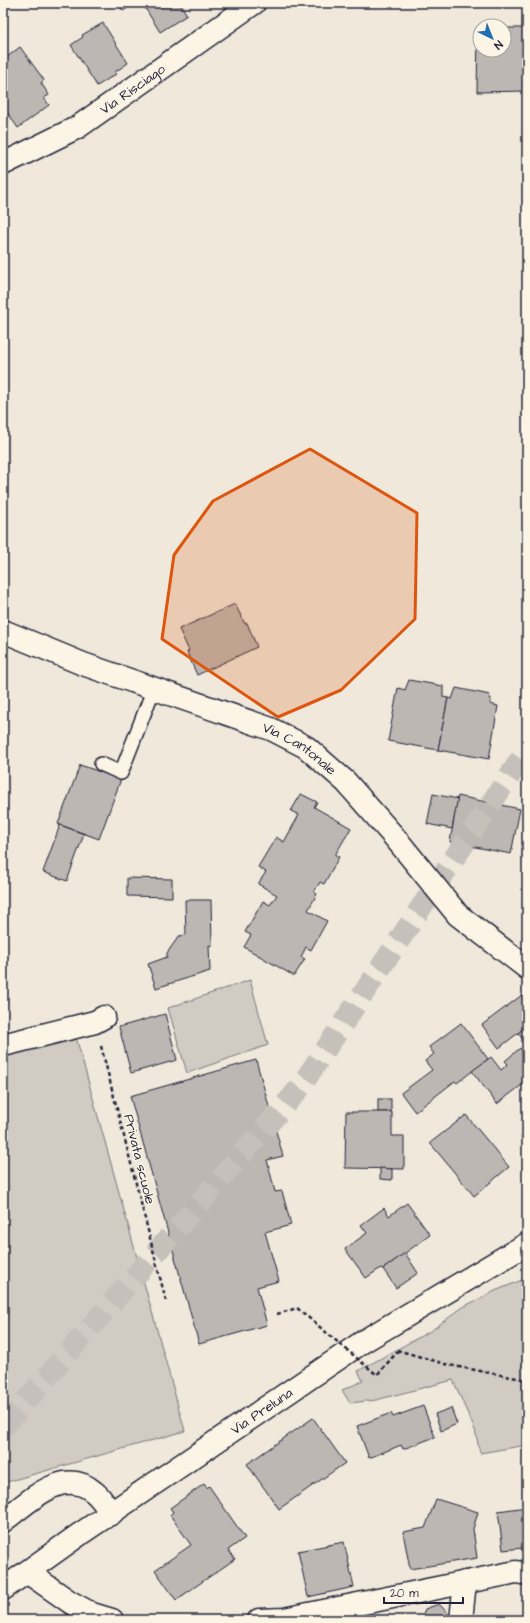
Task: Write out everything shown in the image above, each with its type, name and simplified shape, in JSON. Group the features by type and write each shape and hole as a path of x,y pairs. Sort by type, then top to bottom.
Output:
{"street":[{"name":"Via Risciago","path":"3,164 78,127 254,3"},
{"name":"Via Cantonale","path":"3,632 83,664 271,729 306,747 346,782 397,840 458,915 527,968"},
{"path":"3,1045 99,1020"},
{"name":"Via Preluna","path":"3,1588 364,1341 527,1244"},
{"path":"3,1521 40,1494 65,1482 77,1482 87,1486 95,1493 111,1514"},
{"path":"27,1572 70,1602 92,1614 112,1620"},
{"path":"259,1620 284,1619 516,1572 527,1574"},
{"path":"461,1620 465,1582"}],"lane":[{"path":"101,764 121,773 154,688"}],"path":[{"name":"Privata scuole","path":"99,1020 166,1301"},
{"path":"277,1314 297,1308 378,1375 398,1351"},
{"path":"382,1330 398,1351 449,1365 527,1380"}],"highlighted area":[{"path":"310,449 417,513 415,619 341,690 278,717 162,639 174,555 213,501"}],"shaded area":[{"path":"250,980 268,1045 187,1073 168,1008"},
{"path":"76,1037 185,1431 3,1483 3,1055"},
{"path":"527,1278 527,1445 480,1453 475,1430 453,1380 376,1400 350,1403 342,1390 363,1381 358,1371 432,1330 463,1307 495,1291"}],"building":[{"path":"118,3 131,3 132,5 123,11"},
{"path":"142,3 182,3 181,5 187,15 160,32"},
{"path":"103,23 128,63 115,72 116,74 97,86 71,45 83,37 82,35"},
{"path":"512,28 527,28 527,91 477,92 478,58 512,58"},
{"path":"20,47 44,80 41,83 49,95 44,98 49,105 18,128 5,109 3,110 3,60"},
{"path":"235,604 245,624 247,623 257,647 197,675 187,652 189,651 179,629"},
{"path":"409,680 443,686 443,697 448,698 438,750 388,741 398,688 405,690"},
{"path":"456,688 490,695 490,704 498,706 489,759 438,750 448,698 452,699"},
{"path":"80,765 121,779 99,839 58,824"},
{"path":"301,794 317,802 314,807 351,828 335,855 339,857 324,884 320,882 314,892 317,894 308,910 327,921 311,950 306,947 301,957 305,959 294,976 244,947 251,935 245,932 263,901 270,905 277,895 258,884 266,872 258,867 276,837 284,842 299,815 291,811"},
{"path":"433,794 458,799 452,829 427,824"},
{"path":"458,796 520,809 511,854 450,842"},
{"path":"60,825 84,834 67,881 43,872"},
{"path":"127,878 172,879 172,897 127,896"},
{"path":"185,900 211,900 212,946 209,945 210,971 156,988 148,964 167,957 167,953 179,936 186,935"},
{"path":"522,995 527,1001 527,1026 499,1048 482,1025"},
{"path":"165,1014 177,1060 131,1073 119,1027"},
{"path":"461,1023 488,1059 457,1083 455,1081 415,1112 401,1093 432,1070 425,1061 434,1054 429,1047"},
{"path":"527,1026 527,1044 518,1033"},
{"path":"520,1048 527,1057 527,1081 497,1104 472,1071 491,1057 501,1070 508,1064 505,1061"},
{"path":"256,1060 283,1156 267,1160 275,1192 282,1191 291,1225 265,1232 279,1281 257,1287 267,1325 199,1344 130,1096"},
{"path":"378,1099 391,1099 391,1112 378,1112"},
{"path":"346,1112 392,1112 392,1136 404,1136 404,1169 345,1168"},
{"path":"466,1115 509,1167 474,1196 430,1143"},
{"path":"527,1132 527,1144 521,1137"},
{"path":"380,1168 392,1169 392,1180 380,1179"},
{"path":"407,1203 430,1235 383,1269 381,1268 366,1278 345,1249 367,1233 361,1225 384,1208 389,1216"},
{"path":"405,1253 418,1273 396,1288 383,1269"},
{"path":"423,1406 435,1437 403,1449 401,1445 369,1458 357,1426 391,1413 393,1417"},
{"path":"451,1408 457,1424 441,1431 435,1414"},
{"path":"313,1418 345,1463 279,1509 247,1464"},
{"path":"204,1484 207,1488 209,1486 245,1538 228,1550 235,1559 176,1600 155,1570 191,1545 170,1515 173,1512 170,1508"},
{"path":"436,1499 478,1512 473,1529 477,1558 410,1569 403,1532 425,1528"},
{"path":"527,1507 527,1550 524,1551 523,1548 503,1550 498,1511"},
{"path":"344,1542 354,1587 308,1597 298,1551"},
{"path":"439,1604 453,1620 426,1620 422,1616 425,1609"}],"tunnel":[{"path":"3,1427 299,1089 527,750"}]}
